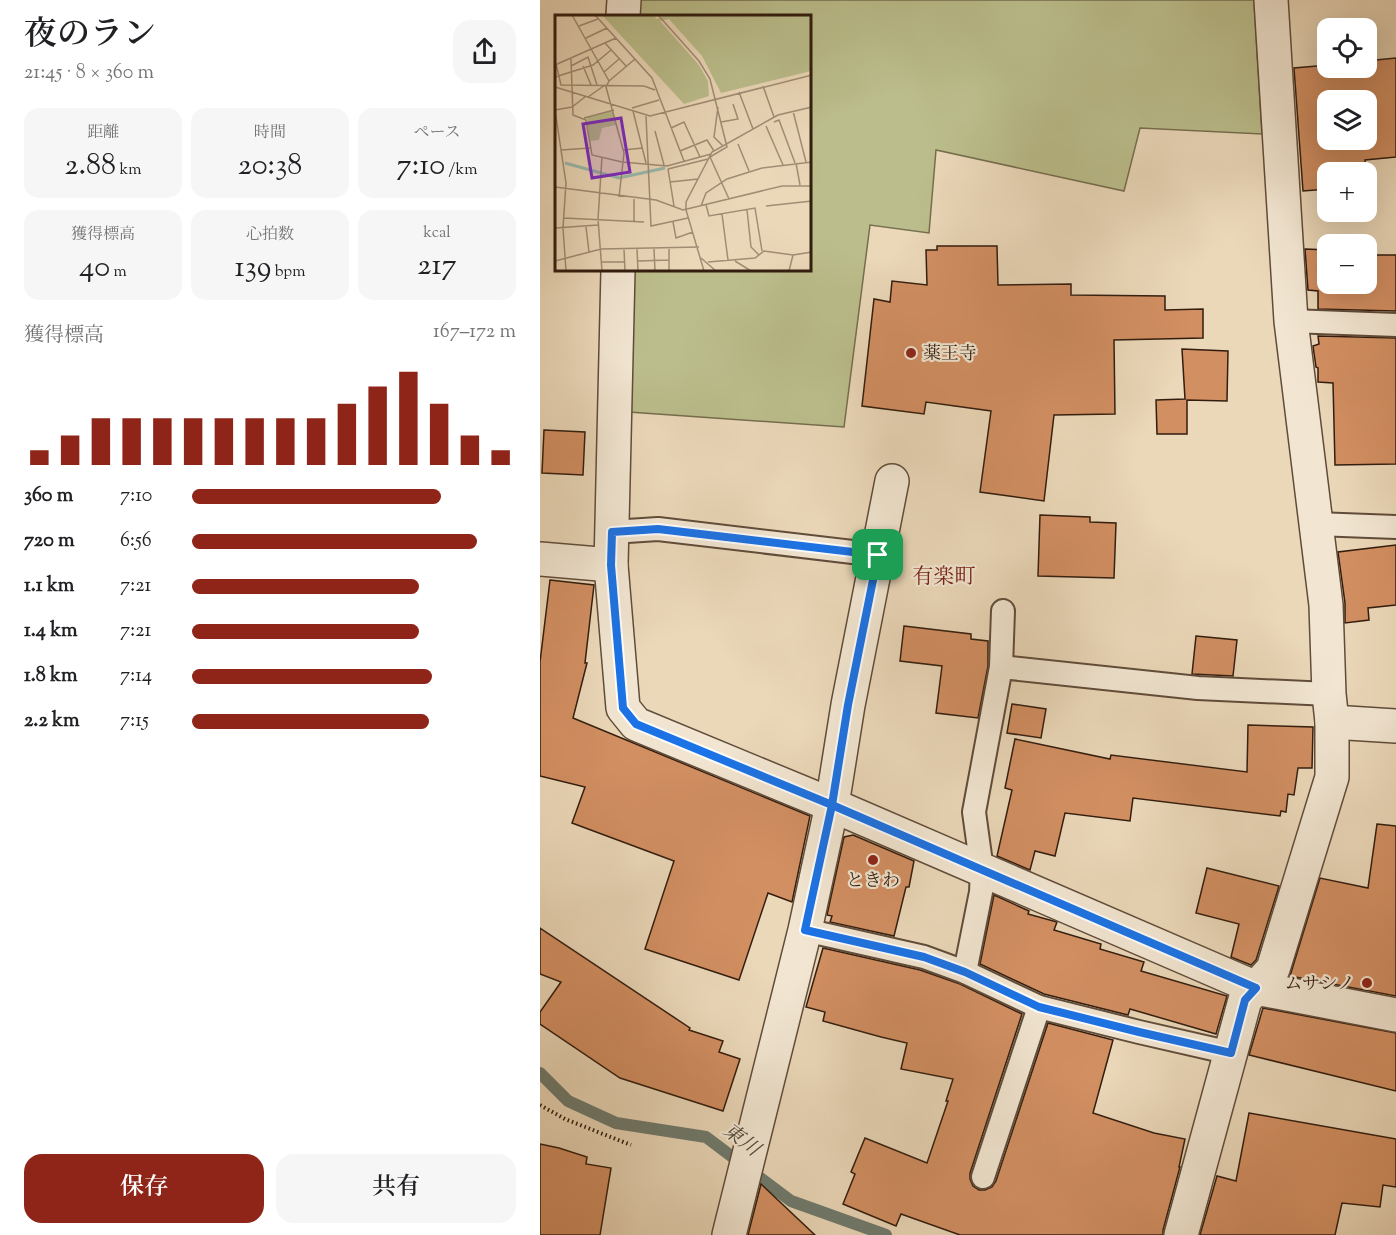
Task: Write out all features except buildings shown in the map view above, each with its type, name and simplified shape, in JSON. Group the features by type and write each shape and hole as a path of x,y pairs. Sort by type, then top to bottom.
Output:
{"street":[{"path":"623,15 624,0"},
{"path":"1181,1235 1245,1000 1273,969 1332,777 1326,605 1291,321 1271,0"},
{"path":"618,272 611,565 623,708 636,724 832,805 1256,988 1396,1015"},
{"path":"729,1235 805,930 832,805 848,705 892,481"},
{"path":"540,559 611,565"},
{"path":"1331,708 1396,726"}],"lane":[{"path":"1291,321 1396,325"},
{"path":"1316,524 1396,527"},
{"path":"612,532 658,529 878,555"},
{"path":"965,972 981,892 982,870 974,812 1001,667 1003,610"},
{"path":"1001,667 1198,688 1331,708"},
{"path":"805,930 924,957 965,972 1039,1007 1231,1053"},
{"path":"983,1177 1039,1007"}],"path":[{"path":"540,1105 565,1119 631,1145"}],"green space":[{"path":"637,0 1254,0 1262,134 1140,128 1124,191 936,150 929,233 870,225 844,427 629,412 632,272 812,272 812,15 637,15"}],"waterway":[{"name":"東川","path":"540,1073 568,1101 616,1123 706,1137 791,1201 886,1235"}],"place":[{"name":"薬王寺","path":"911,353"},
{"name":"ときわ","path":"873,860"},
{"name":"ムサシノ","path":"1367,983"}],"district":[{"name":"有楽町","path":"944,576"}],"route":[{"path":"878,555 658,529 612,532 611,565 623,708 636,724 832,805 1256,988 1245,1000 1231,1053 1039,1007 965,972 924,957 805,930 832,805 848,705 878,555"}]}
